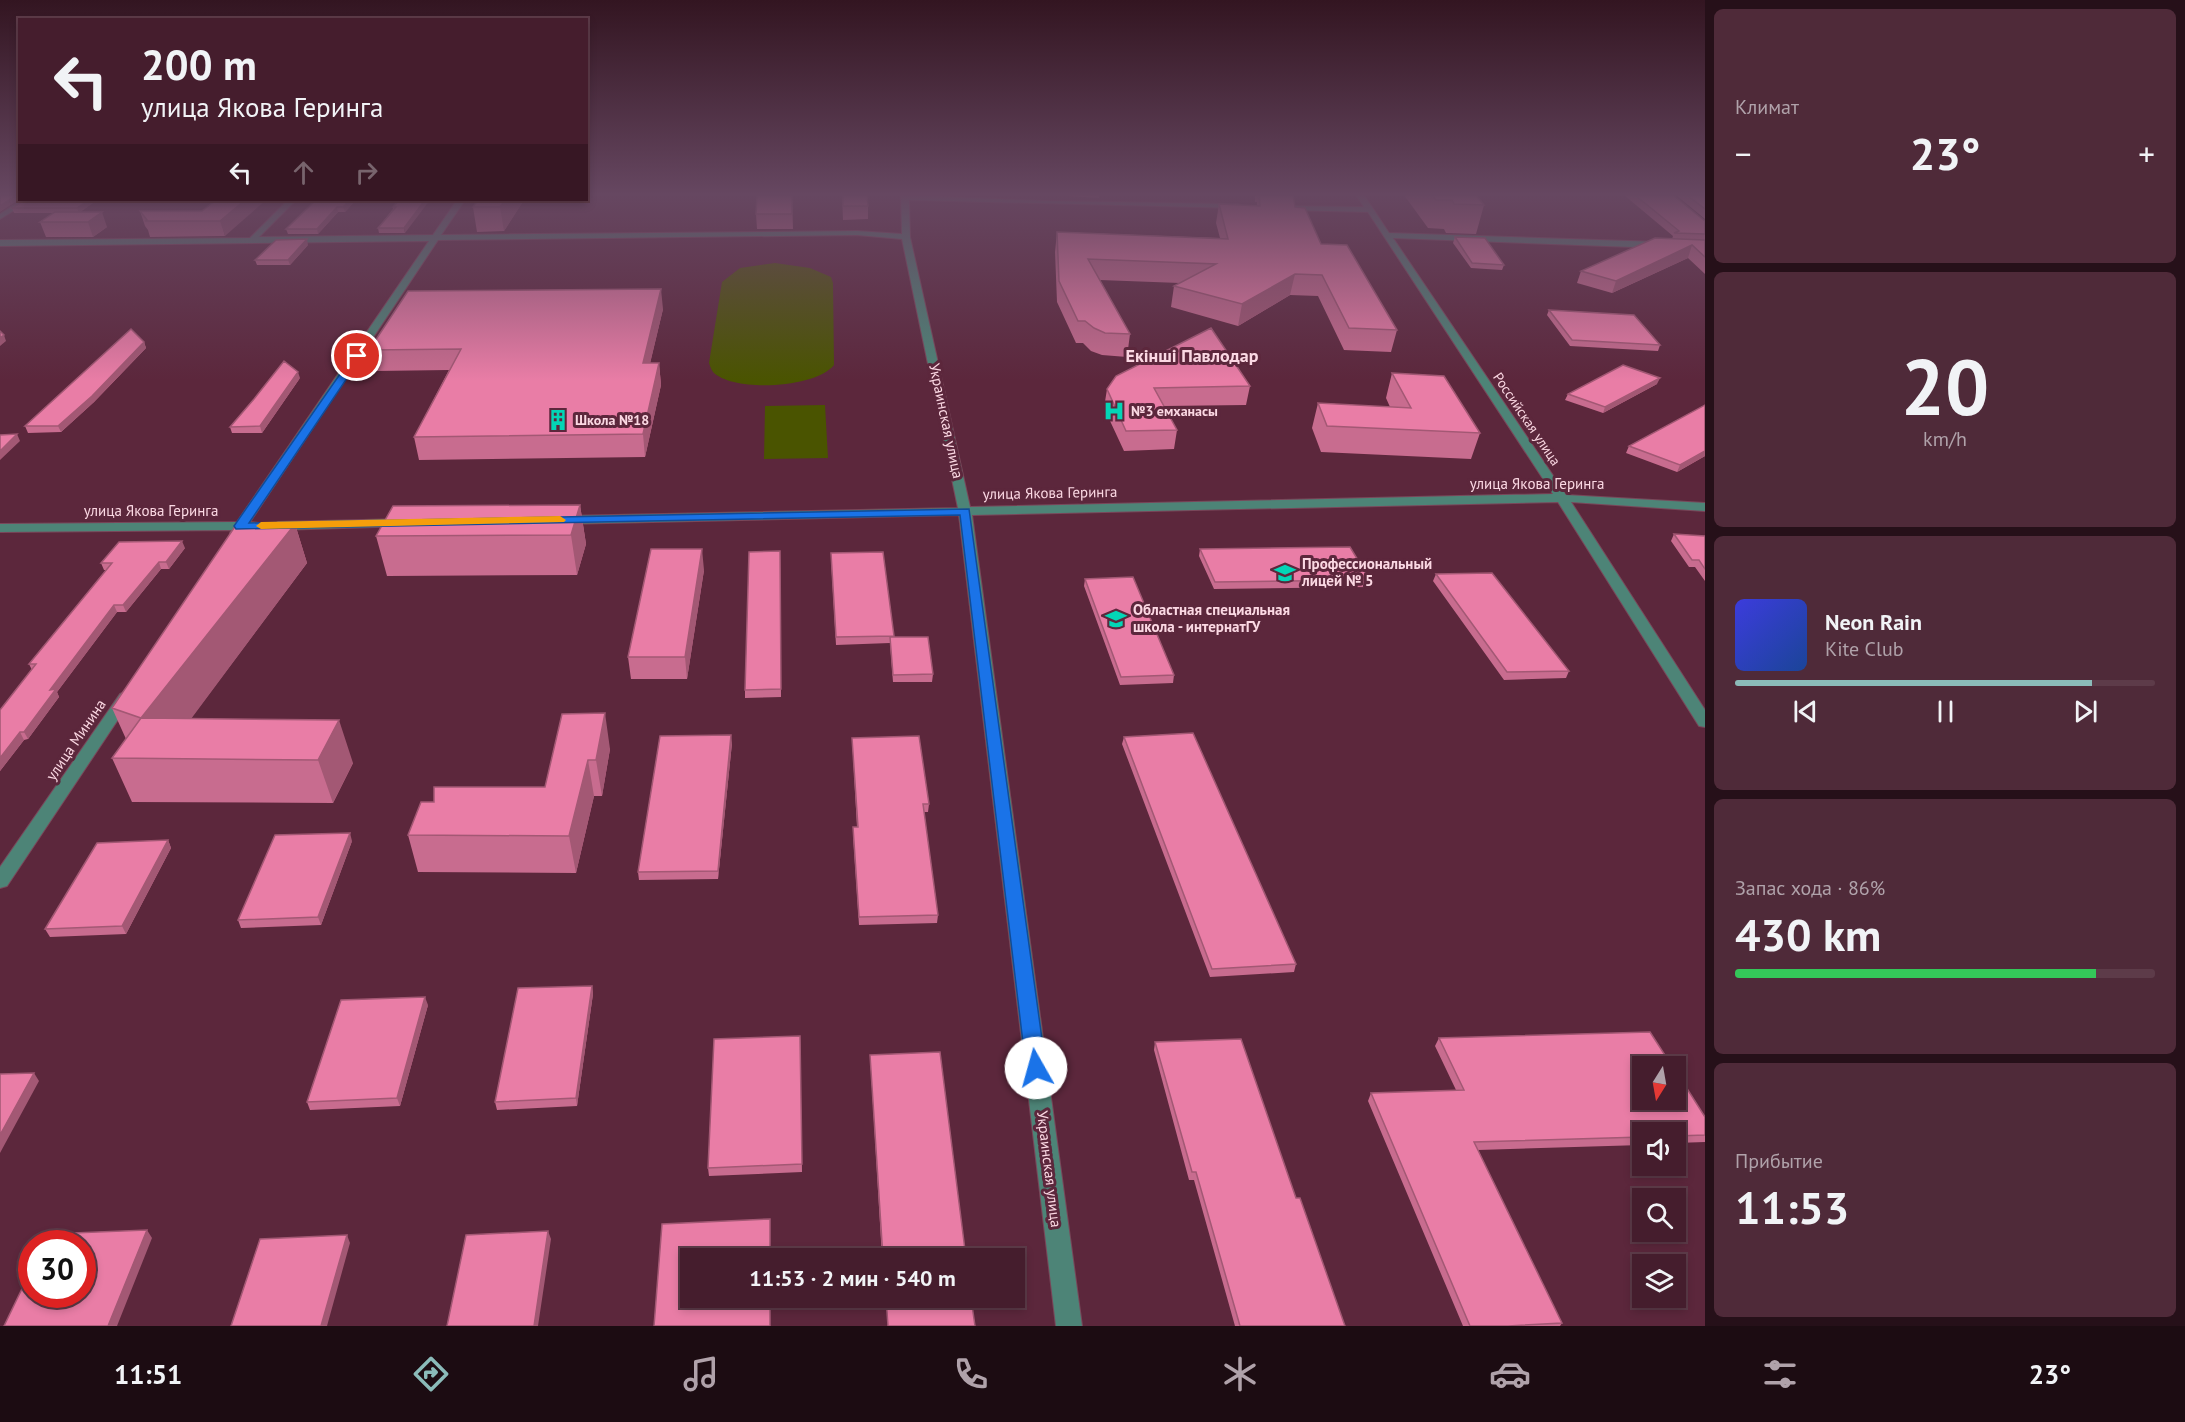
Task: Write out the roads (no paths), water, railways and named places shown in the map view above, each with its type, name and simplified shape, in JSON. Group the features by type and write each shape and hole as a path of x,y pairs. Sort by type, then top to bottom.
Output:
{"street":[{"path":"227,546 423,257"},
{"name":"Украинская улица","path":"910,257 965,511 1069,1326"},
{"name":"Российская улица","path":"1402,257 1562,498 1705,722"},
{"name":"улица Якова Геринга","path":"545,520 1562,498 1705,507"},
{"name":"улица Якова Геринга","path":"0,528 413,523"},
{"name":"улица Минина","path":"0,881 136,681"}],"place":[{"name":"№3 емханасы","path":"1114,411"},
{"name":"Школа №18","path":"558,420"},
{"name":"Профессиональный лицей № 5","path":"1285,573"},
{"name":"Областная специальная школа - интернатГУ","path":"1116,619"}],"district":[{"name":"Екінші Павлодар","path":"1192,356"}]}
